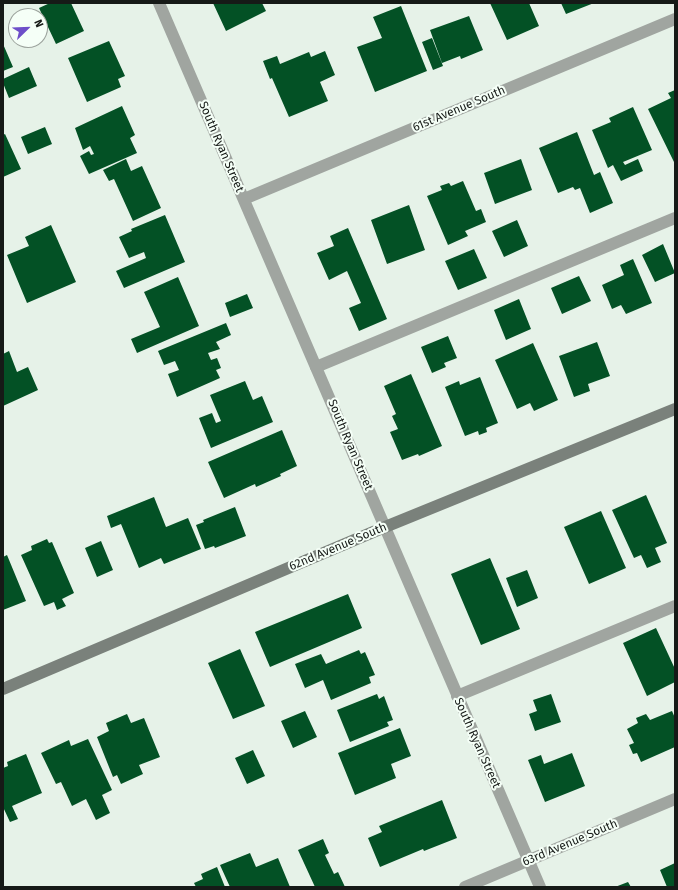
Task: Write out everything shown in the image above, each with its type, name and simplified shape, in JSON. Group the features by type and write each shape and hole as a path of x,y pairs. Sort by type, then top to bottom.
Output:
{"street":[{"name":"South Ryan Street","path":"159,3 540,887"},
{"name":"61st Avenue South","path":"244,199 675,19"},
{"path":"316,367 675,218"},
{"name":"62nd Avenue South","path":"3,690 385,527 675,409"},
{"path":"457,696 675,606"},
{"name":"63rd Avenue South","path":"465,887 675,799"}],"building":[{"path":"50,3 71,3 84,31 56,44 48,27 48,8 39,8"},
{"path":"213,3 262,3 266,11 226,31"},
{"path":"490,3 529,3 539,26 507,40"},
{"path":"561,3 594,3 566,14"},
{"path":"401,6 427,71 375,92 357,47 382,38 373,17"},
{"path":"469,16 483,50 461,59 460,56 442,63 430,30"},
{"path":"432,38 443,66 433,70 422,42"},
{"path":"109,41 125,76 118,79 121,87 87,102 68,58"},
{"path":"3,44 13,67 3,71"},
{"path":"325,51 335,75 320,82 328,101 289,117 272,78 270,79 263,61 277,56 280,64 309,52 311,57"},
{"path":"29,67 37,86 9,98 3,83 3,79"},
{"path":"675,90 674,162 648,109 671,98 668,93"},
{"path":"122,106 135,135 130,138 137,153 89,174 80,156 89,151 91,155 94,154 90,146 83,150 75,128"},
{"path":"633,107 652,150 623,162 625,165 638,159 643,171 621,181 613,165 608,168 592,130 611,122 609,118"},
{"path":"45,127 52,144 28,154 21,137"},
{"path":"577,132 594,175 600,172 613,203 590,213 580,188 575,190 573,187 558,193 539,148"},
{"path":"5,134 21,169 3,177 3,135"},
{"path":"126,159 131,171 142,166 161,208 133,221 114,179 109,181 103,170"},
{"path":"521,159 532,190 495,204 484,173"},
{"path":"463,181 476,211 481,209 486,222 465,231 468,236 448,245 427,196 442,190 440,186 449,183 451,186"},
{"path":"409,205 425,250 387,264 371,220"},
{"path":"165,215 185,262 124,288 116,271 146,258 144,252 129,258 119,237 132,231 131,229"},
{"path":"517,220 528,246 504,257 492,231"},
{"path":"51,225 76,282 27,303 7,255 29,246 25,237"},
{"path":"348,228 387,319 359,331 349,308 361,303 347,271 329,280 317,253 334,246 330,236"},
{"path":"663,244 675,273 655,282 642,255"},
{"path":"474,249 487,278 458,290 445,261"},
{"path":"633,259 652,303 626,314 621,305 612,309 602,285 624,275 620,265"},
{"path":"579,276 591,301 562,314 551,288"},
{"path":"178,277 199,326 137,353 131,339 160,327 144,292"},
{"path":"247,294 253,308 230,317 225,303"},
{"path":"519,299 531,329 506,340 494,310"},
{"path":"226,323 231,335 216,342 220,349 208,353 211,360 217,358 221,368 216,370 220,378 177,397 168,374 179,370 175,361 164,365 158,351"},
{"path":"448,336 457,358 444,363 446,367 432,373 421,347"},
{"path":"597,342 610,376 588,384 590,391 574,397 559,356"},
{"path":"533,343 558,400 534,411 530,403 517,409 495,360"},
{"path":"9,351 17,372 28,367 38,390 3,406 3,354"},
{"path":"411,374 442,446 419,456 418,454 402,460 390,432 398,429 392,416 396,414 384,386"},
{"path":"480,377 498,423 486,428 487,432 479,435 478,431 465,436 445,387 459,381 460,385"},
{"path":"245,381 253,400 262,396 273,422 211,448 199,418 212,413 216,423 221,421 210,395"},
{"path":"282,430 297,466 280,474 281,476 256,487 255,484 224,498 208,462"},
{"path":"646,495 667,543 655,548 661,562 647,568 641,555 634,558 612,510"},
{"path":"154,497 166,527 188,518 201,549 164,564 161,558 139,568 121,524 111,528 107,516"},
{"path":"235,507 246,536 215,548 214,546 205,549 196,525 204,522 203,520"},
{"path":"601,511 626,568 589,584 564,527"},
{"path":"47,539 49,543 52,542 74,593 62,599 66,606 57,610 54,602 44,606 21,555 32,550 31,546"},
{"path":"101,541 113,570 97,577 85,548"},
{"path":"7,555 26,601 3,610 3,557"},
{"path":"490,558 520,629 481,645 451,574"},
{"path":"527,570 538,598 517,607 506,578"},
{"path":"348,594 362,628 270,667 255,632"},
{"path":"656,628 675,669 675,682 647,696 623,643"},
{"path":"240,649 265,706 233,719 208,663"},
{"path":"359,650 361,654 365,652 375,675 369,677 371,683 331,700 323,680 305,688 295,664 321,654 326,664"},
{"path":"377,694 379,699 384,696 393,720 387,722 389,726 350,742 337,710"},
{"path":"551,694 561,722 535,731 529,714 537,711 533,700"},
{"path":"305,711 317,737 293,748 281,721"},
{"path":"672,711 675,718 675,747 641,762 637,753 633,754 629,745 634,743 627,729 638,723 636,718 646,714 650,720"},
{"path":"127,714 131,723 144,718 160,757 139,765 143,774 121,784 117,775 113,777 97,737 109,731 106,723"},
{"path":"400,728 411,756 391,764 396,778 355,795 338,753"},
{"path":"88,739 112,790 102,795 110,813 96,820 86,799 72,806 61,782 56,784 41,753 69,740 71,746"},
{"path":"253,750 265,776 247,784 235,758"},
{"path":"572,753 585,786 545,802 528,760 541,755 544,764"},
{"path":"26,754 42,793 12,806 18,819 10,822 3,807 3,768 8,766 7,762"},
{"path":"442,800 457,838 424,851 423,849 380,867 368,838 382,832 379,826"},
{"path":"323,839 329,853 325,855 334,874 338,872 345,887 315,887 298,850"},
{"path":"250,853 256,867 278,858 290,887 230,887 220,865"},
{"path":"675,863 675,887 667,887 660,870"},
{"path":"217,867 225,887 196,887 194,883 203,879 201,874"},
{"path":"628,882 631,887 615,887"}]}
